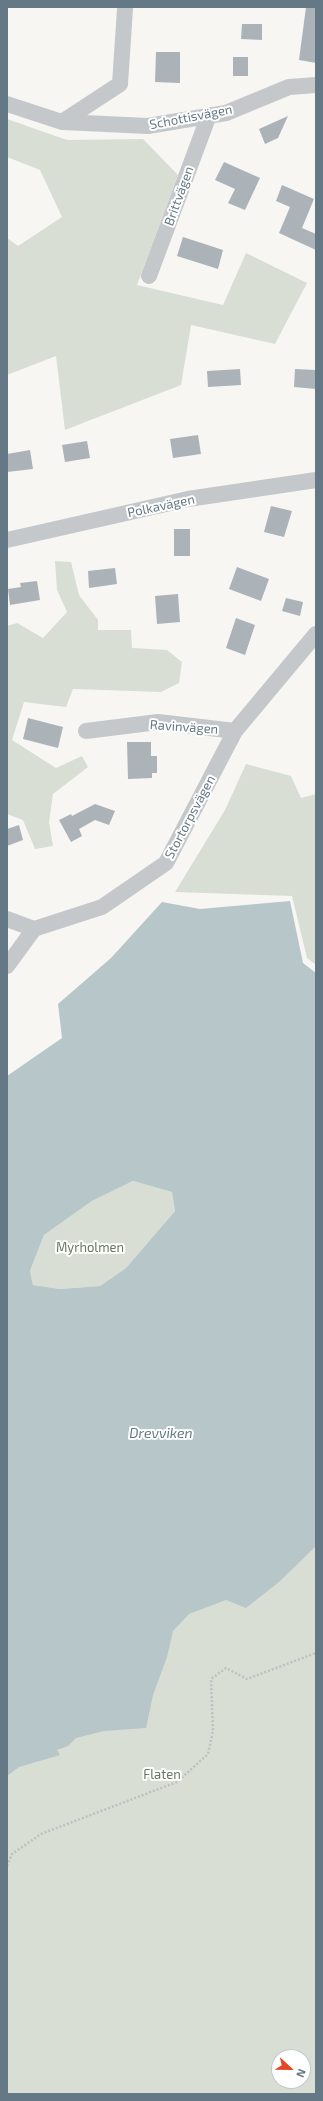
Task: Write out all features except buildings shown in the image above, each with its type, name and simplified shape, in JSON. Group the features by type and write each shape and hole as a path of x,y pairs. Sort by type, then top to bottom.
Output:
{"street":[{"path":"62,122 120,84 125,9"},
{"name":"Schottisvägen","path":"7,104 62,122 148,126 226,113 289,87 316,85"},
{"name":"Brittvägen","path":"149,276 209,115"},
{"name":"Polkavägen","path":"7,540 188,499 316,480"},
{"name":"Stortorpsvägen","path":"34,929 102,907 166,863 235,731 316,634"},
{"name":"Ravinvägen","path":"86,731 158,722 235,731"},
{"path":"7,919 34,929 7,966"}],"path":[{"path":"7,1866 12,1854 41,1834 177,1782 208,1754 213,1731 211,1679 226,1668 247,1679 316,1653"}],"green space":[{"path":"7,119 67,140 143,139 178,175 137,285 223,305 246,253 307,283 275,344 191,325 181,385 65,430 56,356 7,375 7,238 18,246 62,217 40,170 7,157"},
{"path":"55,561 71,562 79,595 98,620 98,630 131,630 132,648 167,650 182,662 179,683 161,692 73,689 66,707 24,702 12,740 56,768 82,756 88,767 53,794 49,822 53,846 35,849 23,820 7,814 7,626 17,623 43,638 67,612 57,590"},
{"path":"246,764 291,776 301,798 316,794 316,965 307,958 292,896 175,892 225,810"},
{"name":"Myrholmen","path":"133,1181 172,1192 175,1211 126,1268 100,1286 60,1289 33,1285 30,1271 44,1235 92,1201"},
{"name":"Flaten","path":"316,1245 316,2094 7,2094 7,1493"}],"water":[{"name":"Drevviken","path":"290,901 303,963 316,973 316,1546 279,1582 246,1608 226,1600 189,1614 173,1631 167,1657 153,1695 146,1728 104,1731 76,1738 68,1746 57,1750 60,1755 19,1767 7,1776 7,1076 62,1038 58,1004 111,958 162,902 200,909","holes":["133,1181 172,1192 175,1211 126,1268 100,1286 60,1289 33,1285 30,1271 44,1235 92,1201"]}]}
